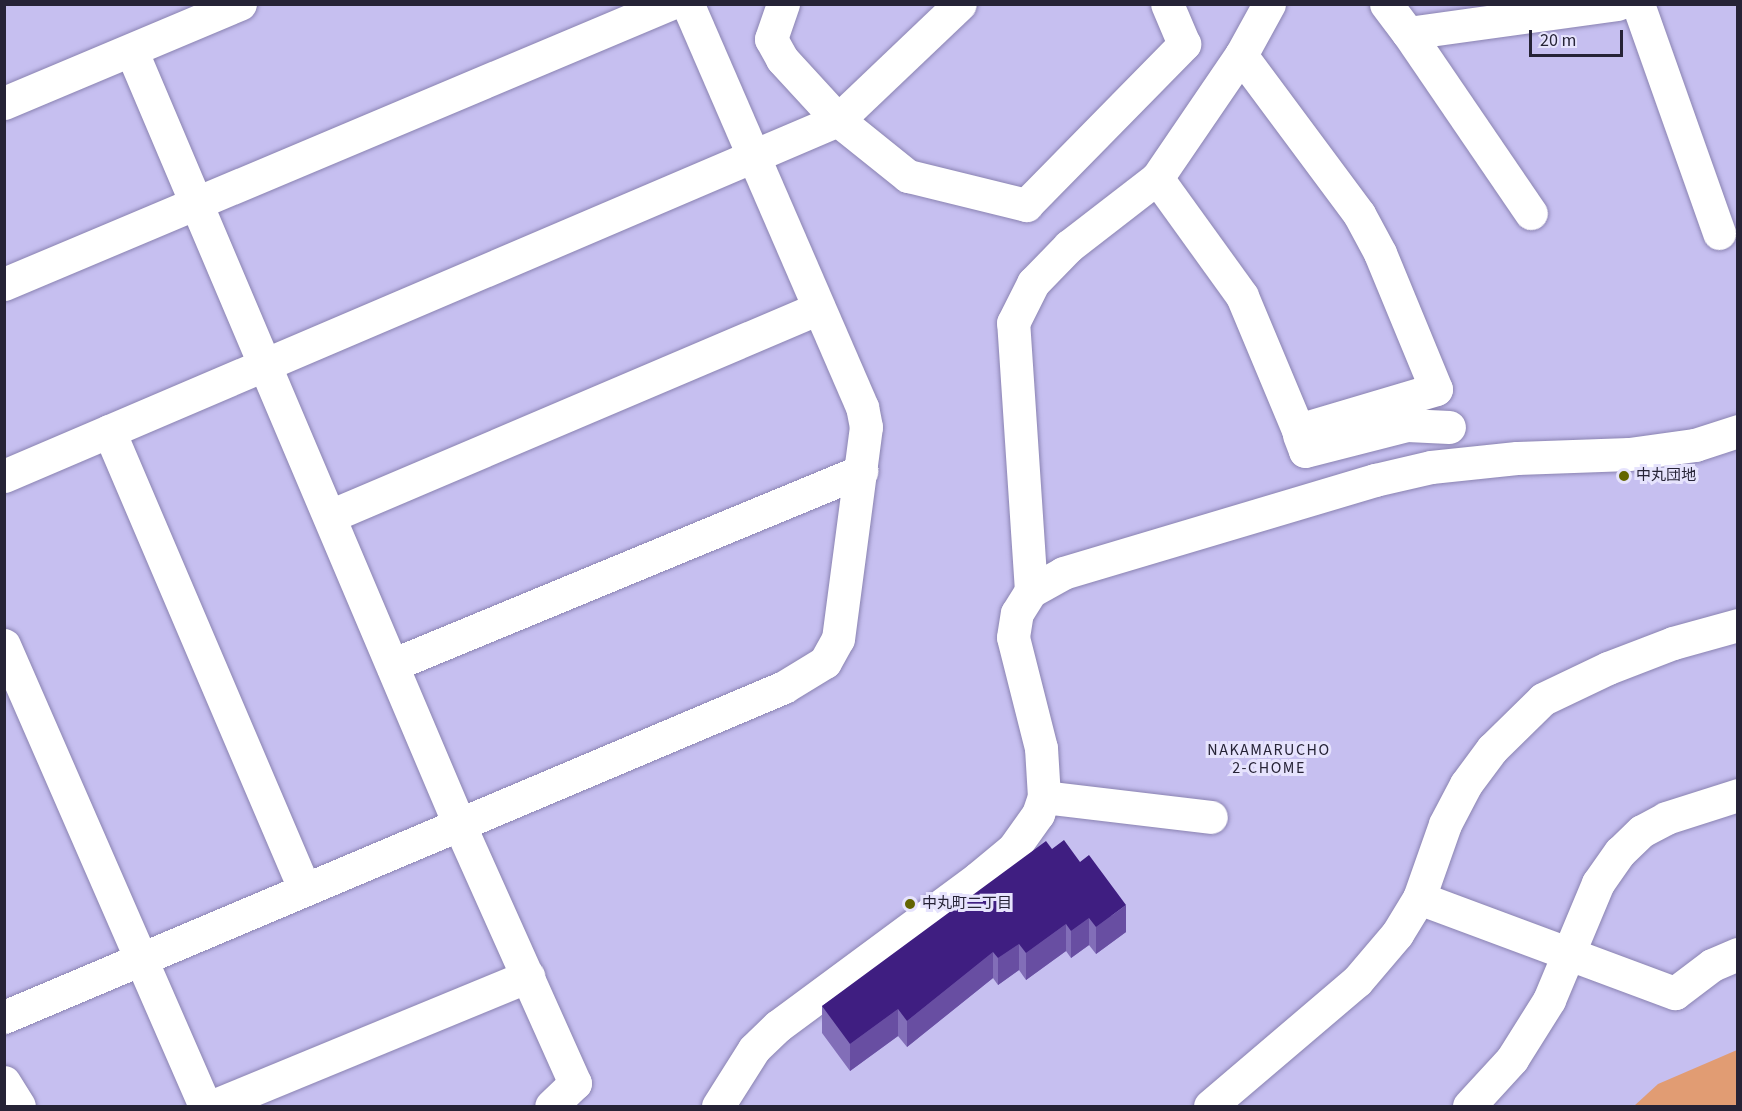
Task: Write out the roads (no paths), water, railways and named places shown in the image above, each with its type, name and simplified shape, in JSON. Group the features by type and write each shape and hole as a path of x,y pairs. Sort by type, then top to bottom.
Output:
{"street":[{"path":"4,103 132,52 240,4"},
{"path":"4,284 669,4"},
{"path":"4,1017 139,957 784,687 825,662 838,639 866,427 862,407 687,4"},
{"path":"783,4 771,39 782,59 838,120 908,176 1026,205 1184,44 1167,4"},
{"path":"4,476 754,158 838,120 960,4"},
{"path":"1030,591 1013,323 1034,283 1069,246 1157,178 1241,55 1269,4"},
{"path":"1386,4 1531,213"},
{"path":"1408,33 1618,4"},
{"path":"1638,4 1719,233"},
{"path":"132,52 459,824 575,1083 551,1107"},
{"path":"1241,55 1287,111 1359,214 1380,253 1436,388 1298,430"},
{"path":"1157,178 1242,296 1305,451 1407,425 1449,427"},
{"path":"330,516 819,308"},
{"path":"109,431 304,888"},
{"path":"718,1107 754,1050 778,1026 1013,849 1038,814 1044,797 1041,748 1013,637 1017,613 1030,591 1063,573 1375,480 1513,445 1629,454 1695,445 1737,431"},
{"path":"392,665 861,471"},
{"path":"1210,1107 1357,981 1397,934 1419,898 1445,824 1466,784 1492,749 1543,699 1608,668 1737,625"},
{"path":"4,645 205,1107"},
{"path":"1469,1107 1512,1059 1549,1000 1598,883 1620,852 1642,831 1666,818 1737,795"},
{"path":"1044,797 1211,817"},
{"path":"1419,898 1675,993 1712,965 1737,954"},
{"path":"213,1107 528,976"},
{"path":"4,1082 19,1107"}],"place":[{"name":"中丸団地","path":"1624,476"},
{"name":"中丸町二丁目","path":"910,904"}],"district":[{"name":"NAKAMARUCHO 2-CHOME","path":"1269,759"}]}
